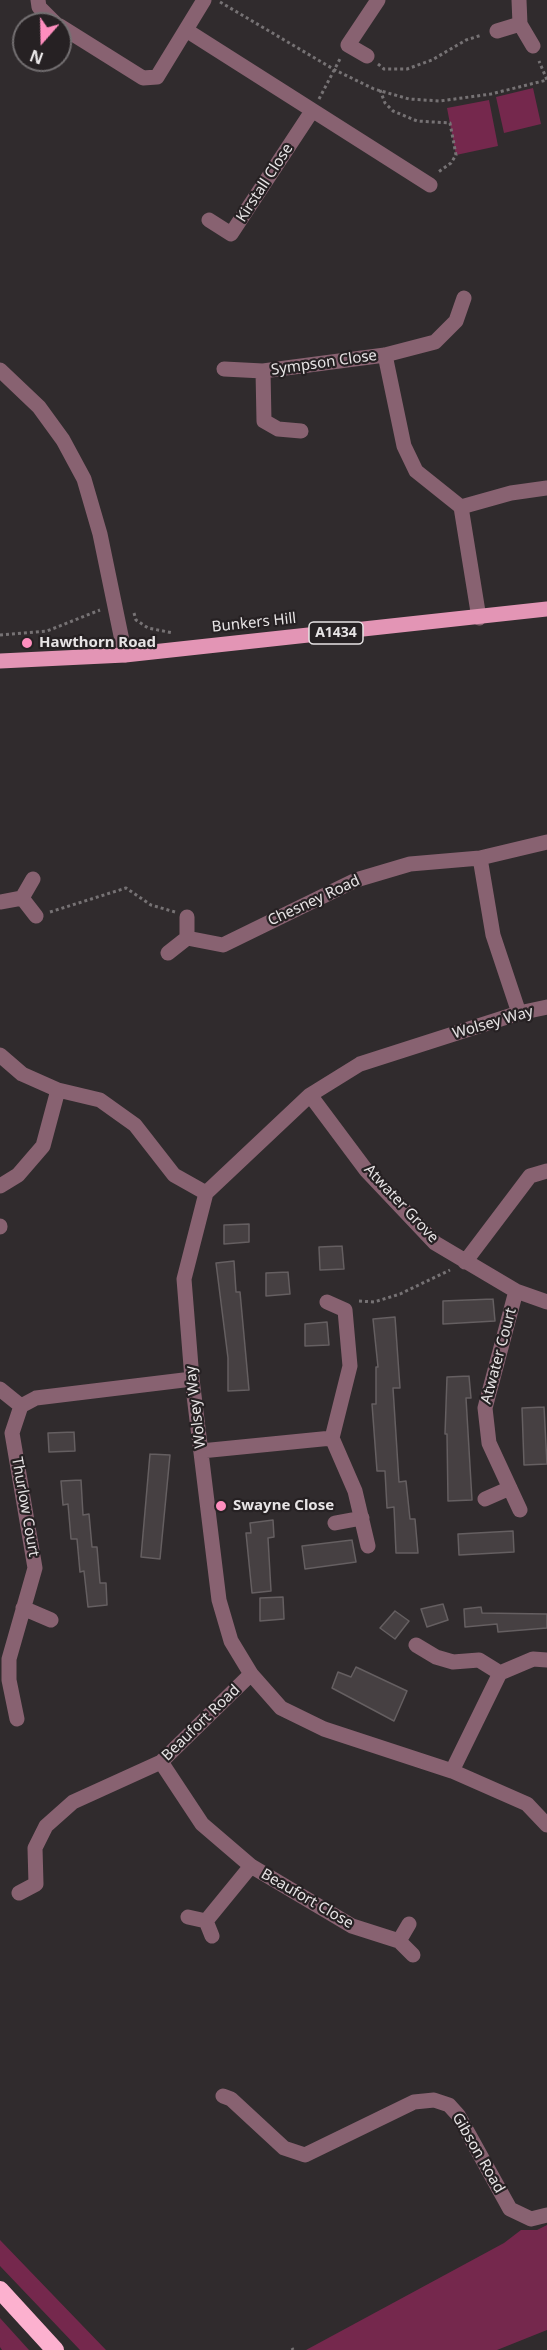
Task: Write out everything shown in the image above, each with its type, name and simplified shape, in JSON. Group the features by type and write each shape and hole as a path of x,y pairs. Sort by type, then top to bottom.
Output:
{"highway":[{"path":"0,2290 54,2350"}],"main road":[{"name":"Bunkers Hill","path":"0,661 126,654 547,609"}],"street":[{"path":"72,34 143,78 157,77 204,0"},
{"path":"367,56 348,45 378,0"},
{"path":"519,0 520,24 532,46"},
{"path":"497,31 520,24"},
{"path":"186,30 429,184"},
{"name":"Kirstall Close","path":"209,220 231,234 312,111"},
{"name":"Sympson Close","path":"224,369 263,371 385,355 435,342 456,321 464,298"},
{"name":"Sympson Close","path":"385,355 393,404 408,454 416,471 461,507"},
{"path":"0,370 39,407 63,440 84,479 100,534 126,654"},
{"name":"Sympson Close","path":"263,371 264,420 278,429 301,431"},
{"path":"479,618 461,507 511,493 547,488"},
{"name":"Chesney Road","path":"187,938 223,945 356,880 410,864 480,858 547,842"},
{"path":"480,858 493,935 519,1013"},
{"path":"0,902 22,898 33,879"},
{"path":"22,898 36,916"},
{"path":"168,953 187,938 187,917"},
{"name":"Wolsey Way","path":"547,1007 519,1013 360,1064 310,1095 206,1193 184,1279 192,1379 219,1600 231,1641 250,1674 281,1708 324,1729 452,1771 527,1804 547,1825"},
{"path":"0,1055 22,1074 58,1090 100,1100 135,1125 174,1175 206,1193"},
{"path":"0,1185 18,1175 43,1146 58,1090"},
{"name":"Atwater Grove","path":"310,1095 366,1170 435,1243 516,1291 547,1302"},
{"path":"465,1262 530,1176 547,1171"},
{"name":"Atwater Court","path":"516,1291 485,1408 489,1443 520,1510"},
{"path":"345,1310 358,1301"},
{"path":"327,1302 345,1310"},
{"path":"345,1310 350,1366 332,1438 355,1491 369,1546"},
{"path":"0,1389 21,1407 36,1398 192,1379"},
{"name":"Thurlow Court","path":"17,1719 9,1680 9,1659 35,1568 12,1433 21,1407"},
{"path":"201,1450 332,1438"},
{"path":"484,1499 510,1488"},
{"path":"335,1523 362,1518"},
{"path":"23,1608 51,1620"},
{"path":"416,1645 436,1657 453,1662 480,1660 500,1673"},
{"path":"452,1771 500,1673 533,1659 547,1660"},
{"name":"Beaufort Road","path":"36,1884 35,1848 46,1826 73,1802 161,1762 250,1674"},
{"name":"Beaufort Close","path":"161,1762 202,1824 251,1866 352,1926 399,1941 413,1955"},
{"name":"Beaufort Close","path":"188,1917 209,1928 251,1866"},
{"path":"19,1893 36,1884 50,1892"},
{"path":"399,1941 409,1924"},
{"name":"Gibson Road","path":"223,2096 231,2099 284,2148 305,2155 414,2102 434,2100 449,2105 458,2115 510,2208 531,2219 547,2215"}],"path":[{"path":"367,56 384,69 406,69 432,60 466,40 497,31"},
{"path":"312,111 348,45"},
{"path":"532,46 547,80"},
{"path":"380,90 385,103 393,111 417,121 450,123 456,155 429,184"},
{"path":"0,635 47,631 103,609"},
{"path":"36,916 126,888 152,905 187,917"},
{"path":"358,1301 374,1302 400,1294 465,1262"}],"shaded area":[{"path":"533,88 541,124 504,133 496,97"},
{"path":"489,100 498,146 456,155 447,108"},
{"path":"547,2225 547,2330 497,2350 306,2350 504,2243 521,2230 537,2230"},
{"path":"0,2240 106,2350 80,2350 0,2266"},
{"path":"0,2318 29,2350 2,2350 0,2347"}],"building":[{"path":"249,1224 249,1242 224,1244 224,1225"},
{"path":"342,1246 344,1269 320,1270 319,1247"},
{"path":"234,1261 236,1292 240,1292 249,1390 228,1391 228,1358 216,1263"},
{"path":"288,1272 290,1294 266,1296 266,1273"},
{"path":"493,1299 495,1321 443,1324 443,1301"},
{"path":"395,1317 400,1388 393,1388 399,1482 406,1481 410,1519 415,1519 418,1553 396,1553 394,1507 387,1508 385,1471 377,1471 372,1404 376,1404 376,1367 378,1367 373,1319"},
{"path":"327,1322 329,1345 305,1346 305,1324"},
{"path":"469,1376 471,1398 466,1398 472,1500 448,1501 447,1434 445,1434 447,1377"},
{"path":"544,1407 547,1464 524,1465 522,1408"},
{"path":"74,1432 75,1451 49,1452 48,1433"},
{"path":"150,1454 170,1455 160,1559 141,1557"},
{"path":"81,1480 83,1515 89,1514 92,1547 97,1547 100,1583 106,1583 107,1605 88,1607 84,1571 80,1572 77,1539 71,1539 68,1504 63,1505 61,1481"},
{"path":"273,1520 274,1537 268,1538 271,1591 252,1593 246,1533 251,1533 250,1523"},
{"path":"513,1531 514,1552 459,1555 458,1534"},
{"path":"352,1540 356,1562 305,1569 302,1546"},
{"path":"283,1597 284,1619 260,1621 260,1598"},
{"path":"443,1604 448,1620 427,1627 421,1609"},
{"path":"481,1607 482,1613 547,1614 547,1628 498,1632 497,1624 465,1627 464,1609"},
{"path":"395,1611 409,1621 395,1639 380,1628"},
{"path":"356,1667 407,1691 394,1721 332,1688 338,1672 351,1677"}],"place":[{"name":"Hawthorn Road","path":"27,643"},
{"name":"Swayne Close","path":"221,1506"}]}
